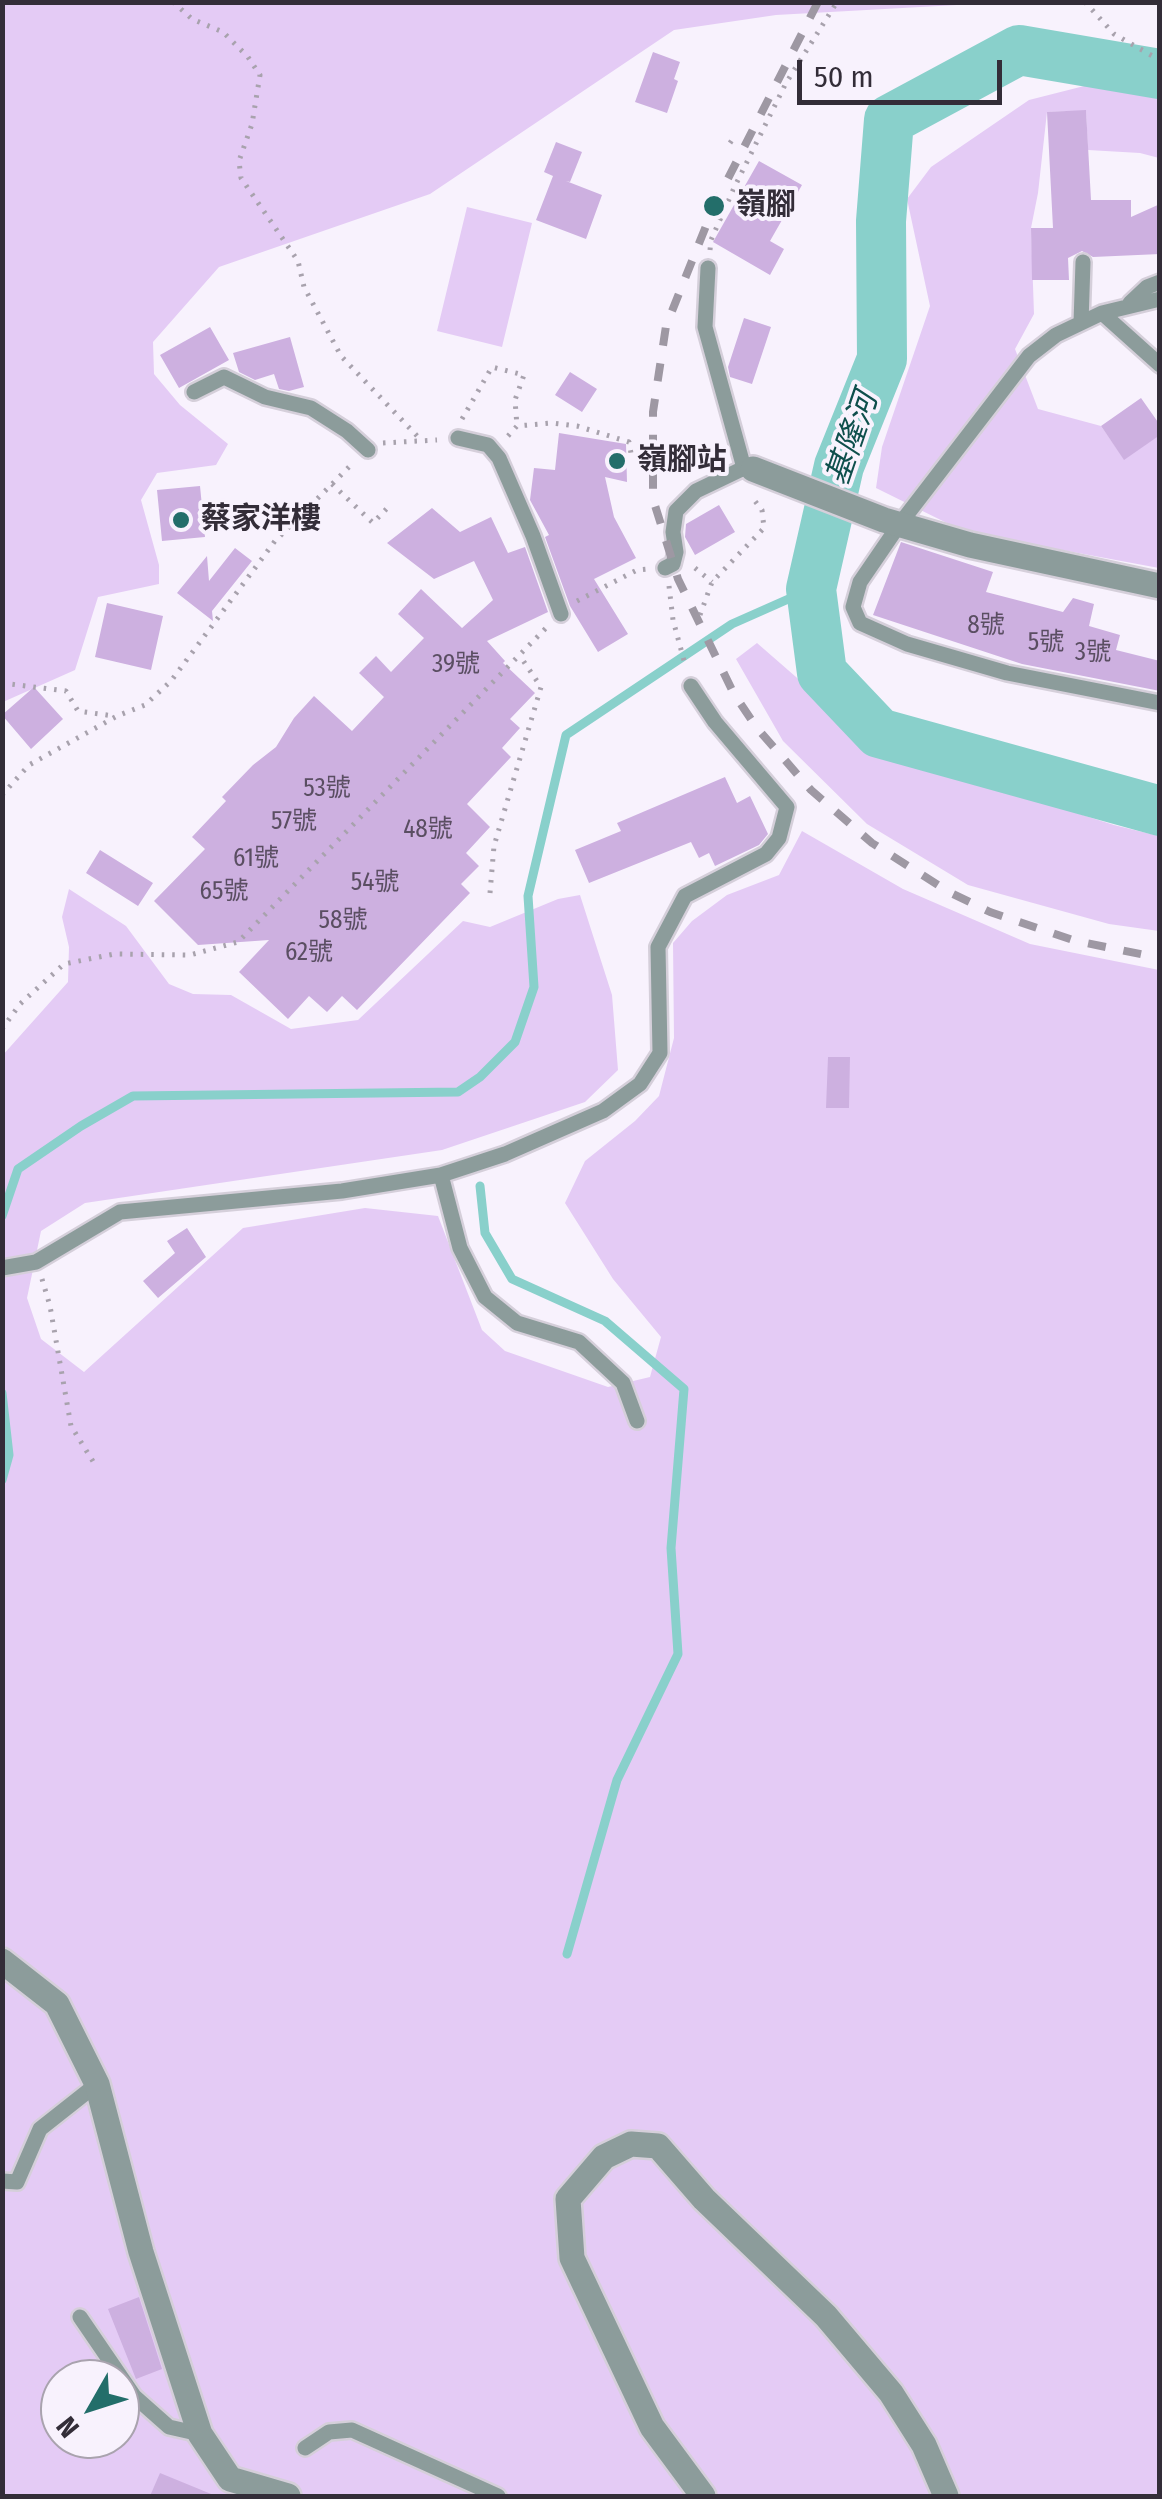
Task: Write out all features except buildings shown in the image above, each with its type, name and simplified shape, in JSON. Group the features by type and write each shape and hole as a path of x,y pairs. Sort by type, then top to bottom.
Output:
{"street":[{"path":"748,469 891,522 970,546 1160,586"},
{"path":"2,1961 57,2004 97,2084 141,2252 200,2434 230,2480 288,2496"},
{"path":"703,2496 652,2427 572,2258 568,2199 604,2157 631,2144 658,2146 704,2199 826,2316 892,2394 924,2445 946,2496"}],"lane":[{"path":"1081,323 1083,262"},
{"path":"666,572 676,552 676,511 696,491 748,469 704,327 708,268"},
{"path":"1127,306 1148,287 1160,282"},
{"path":"1160,299 1102,312 1056,335 1030,356 891,522 860,582 854,607 860,622 907,644 1007,673 1160,703"},
{"path":"1102,312 1160,365"},
{"path":"194,392 224,377 266,397 311,408 368,450"},
{"path":"458,438 488,445 499,458 561,614"},
{"path":"2,1268 36,1262 120,1212 342,1191 440,1175 505,1154 603,1111 640,1084 660,1053 658,947 685,896 766,854 780,838 787,807 715,722 691,686"},
{"path":"440,1175 460,1248 486,1297 518,1323 579,1342 623,1383 637,1420"},
{"path":"2,2181 16,2182 40,2129 97,2084"},
{"path":"80,2316 134,2396 168,2427 200,2434"},
{"path":"304,2448 329,2432 352,2430 498,2496"}],"path":[{"path":"173,2 192,19 223,32 248,57 260,76 252,124 239,162 241,178 298,262 304,287 341,356 422,441"},
{"path":"708,268 711,240 734,188 786,83 837,2"},
{"path":"1085,2 1114,34 1156,58"},
{"path":"2,795 29,765 117,716 145,705 171,681 275,542 368,450 378,444 458,438 463,417 492,367 524,375 515,400 517,426 499,458"},
{"path":"517,426 552,422 618,438 629,442 632,459"},
{"path":"332,484 372,523 391,504"},
{"path":"700,615 712,582 764,528 762,510 752,500"},
{"path":"2,1029 20,1004 64,964 114,954 190,955 238,942 561,614 584,596 637,570 666,572 673,620 691,686"},
{"path":"490,892 494,846 541,686 520,656"},
{"path":"2,682 66,691 78,711 117,716"},
{"path":"36,1262 50,1306 71,1426 94,1463"}],"shaded area":[{"path":"3,3 993,3 776,15 674,30 430,194 219,267 153,342 154,374 180,405 228,444 216,465 157,473 141,500 159,565 159,584 98,597 75,670 3,702"},
{"path":"1096,83 1159,94 1159,158 1088,150 1086,111 1047,112 1031,228 1034,314 1015,349 1038,409 1101,426 1124,459 1159,435 1159,568 965,532 876,488 882,447 930,306 907,199 931,167 1029,100"},
{"path":"467,207 532,223 502,347 437,331"},
{"path":"757,643 881,751 1159,836 1159,931 1109,924 968,885 867,824 783,741 736,659"},
{"path":"802,831 903,889 1030,944 1159,970 1159,2496 3,2496 2,1056 68,982 69,947 62,917 69,889 126,926 169,984 193,994 231,995 291,1029 358,1020 463,921 490,927 558,899 580,895 612,995 618,1070 585,1102 442,1150 85,1203 41,1231 27,1298 41,1339 84,1372 243,1228 365,1208 438,1216 482,1330 505,1351 608,1387 650,1377 661,1337 613,1279 565,1203 585,1161 659,1096 674,1038 673,943 692,921 727,895 779,875"}],"waterway":[{"name":"基隆河","path":"1160,74 1019,50 889,120 881,221 882,359 839,466 811,589 822,673 879,733 1160,811"},
{"path":"2,1216 18,1169 133,1096 458,1092 480,1077 515,1042 534,987 528,896 566,735 732,624 811,589"},
{"path":"480,1186 485,1233 512,1279 605,1321 684,1389 671,1548 678,1654 617,1780 567,1954"},
{"path":"2,1393 9,1455 2,1480"}],"railway":[{"path":"818,2 714,206 666,326 653,412 653,499 678,579 734,694 757,728 811,790 872,843 949,892 990,912 1076,941 1160,958"}],"place":[{"name":"嶺腳","path":"714,206"},
{"name":"嶺腳站","path":"617,461"},
{"name":"蔡家洋樓","path":"181,520"}]}
